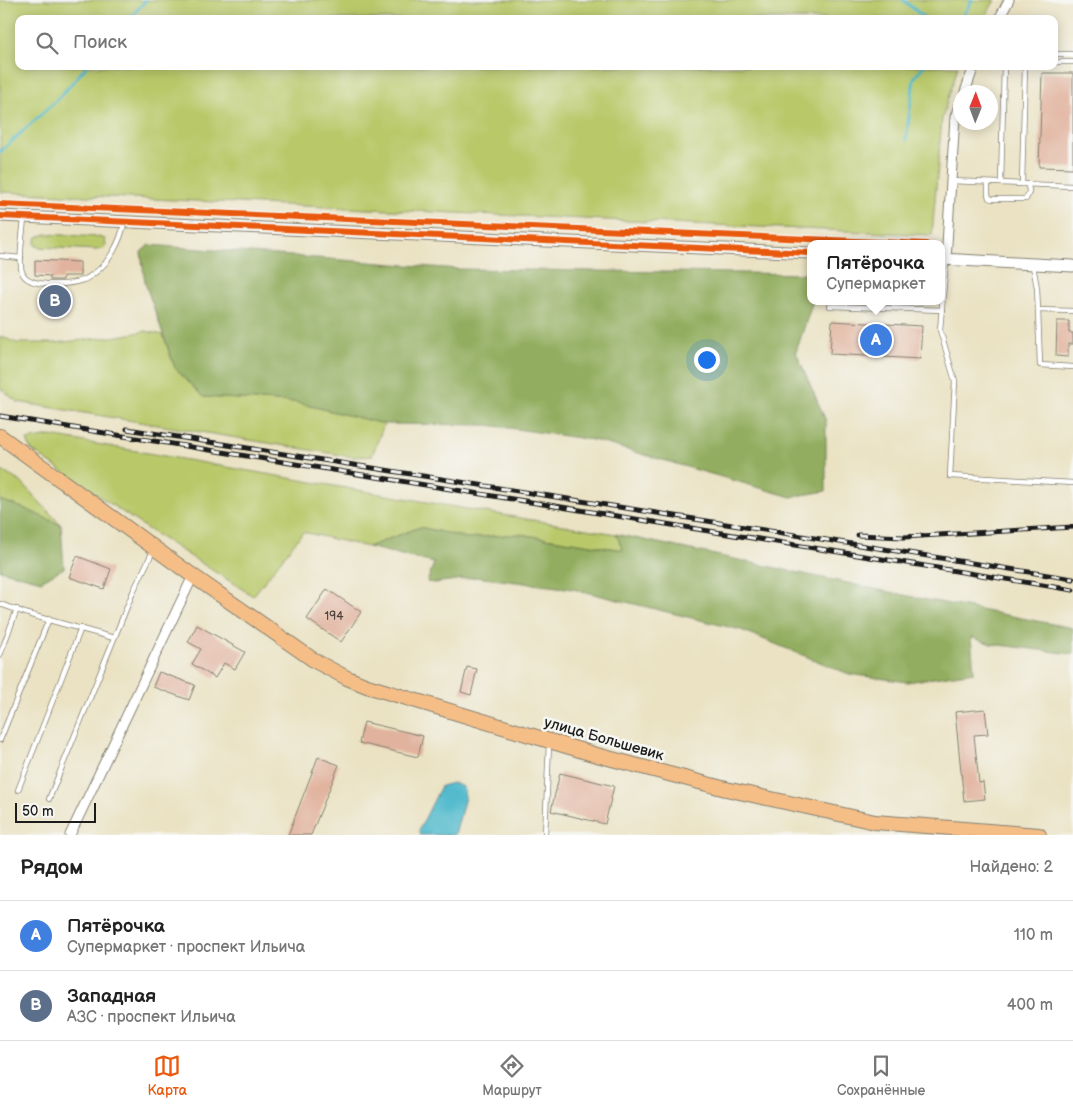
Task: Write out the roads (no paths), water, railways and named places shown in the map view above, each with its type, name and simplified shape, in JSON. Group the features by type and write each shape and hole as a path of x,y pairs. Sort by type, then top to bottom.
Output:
{"main road":[{"name":"улица Большевик","path":"0,436 193,576 315,661 367,686 549,740 726,789 875,822 1039,835"}],"street":[{"path":"1001,15 1010,0"},
{"path":"967,85 972,70"},
{"path":"945,240 954,130"},
{"path":"0,216 807,253"},
{"path":"945,260 1073,266"},
{"path":"70,835 193,576"}],"lane":[{"path":"1058,54 1073,54"},
{"path":"1058,62 1073,62"},
{"path":"1001,183 1004,70"},
{"path":"1022,184 1025,70"},
{"path":"951,181 1073,186"},
{"path":"988,183 988,194 989,198 992,199 1026,199 1029,192 1028,184"},
{"path":"24,217 21,258 23,274 27,279 34,282 58,284 84,280 95,273 104,264 119,239 124,222"},
{"path":"0,256 21,258"},
{"path":"1033,264 1037,288 1040,365 1073,366"},
{"path":"942,305 940,330 955,380 950,476 1073,483"},
{"path":"830,306 942,310"},
{"path":"1038,310 1073,311"},
{"path":"49,799 133,592 154,548"},
{"path":"0,604 114,638"},
{"path":"0,655 16,609"},
{"path":"0,740 49,619"},
{"path":"18,790 81,628"},
{"path":"545,835 549,740"}],"water":[{"path":"453,783 463,787 465,797 455,835 420,835 419,830 441,786"}],"waterway":[{"path":"133,15 146,0"},
{"path":"903,0 921,15"},
{"path":"963,15 972,0"},
{"path":"0,152 58,99 83,70"},
{"path":"906,140 914,78 921,70"}],"railway":[{"path":"0,416 1073,590"},
{"path":"127,429 1073,579"},
{"path":"858,535 904,537 1073,527"}],"place":[{"name":"Западная","path":"55,301"},
{"name":"Пятёрочка","path":"876,340"}]}
